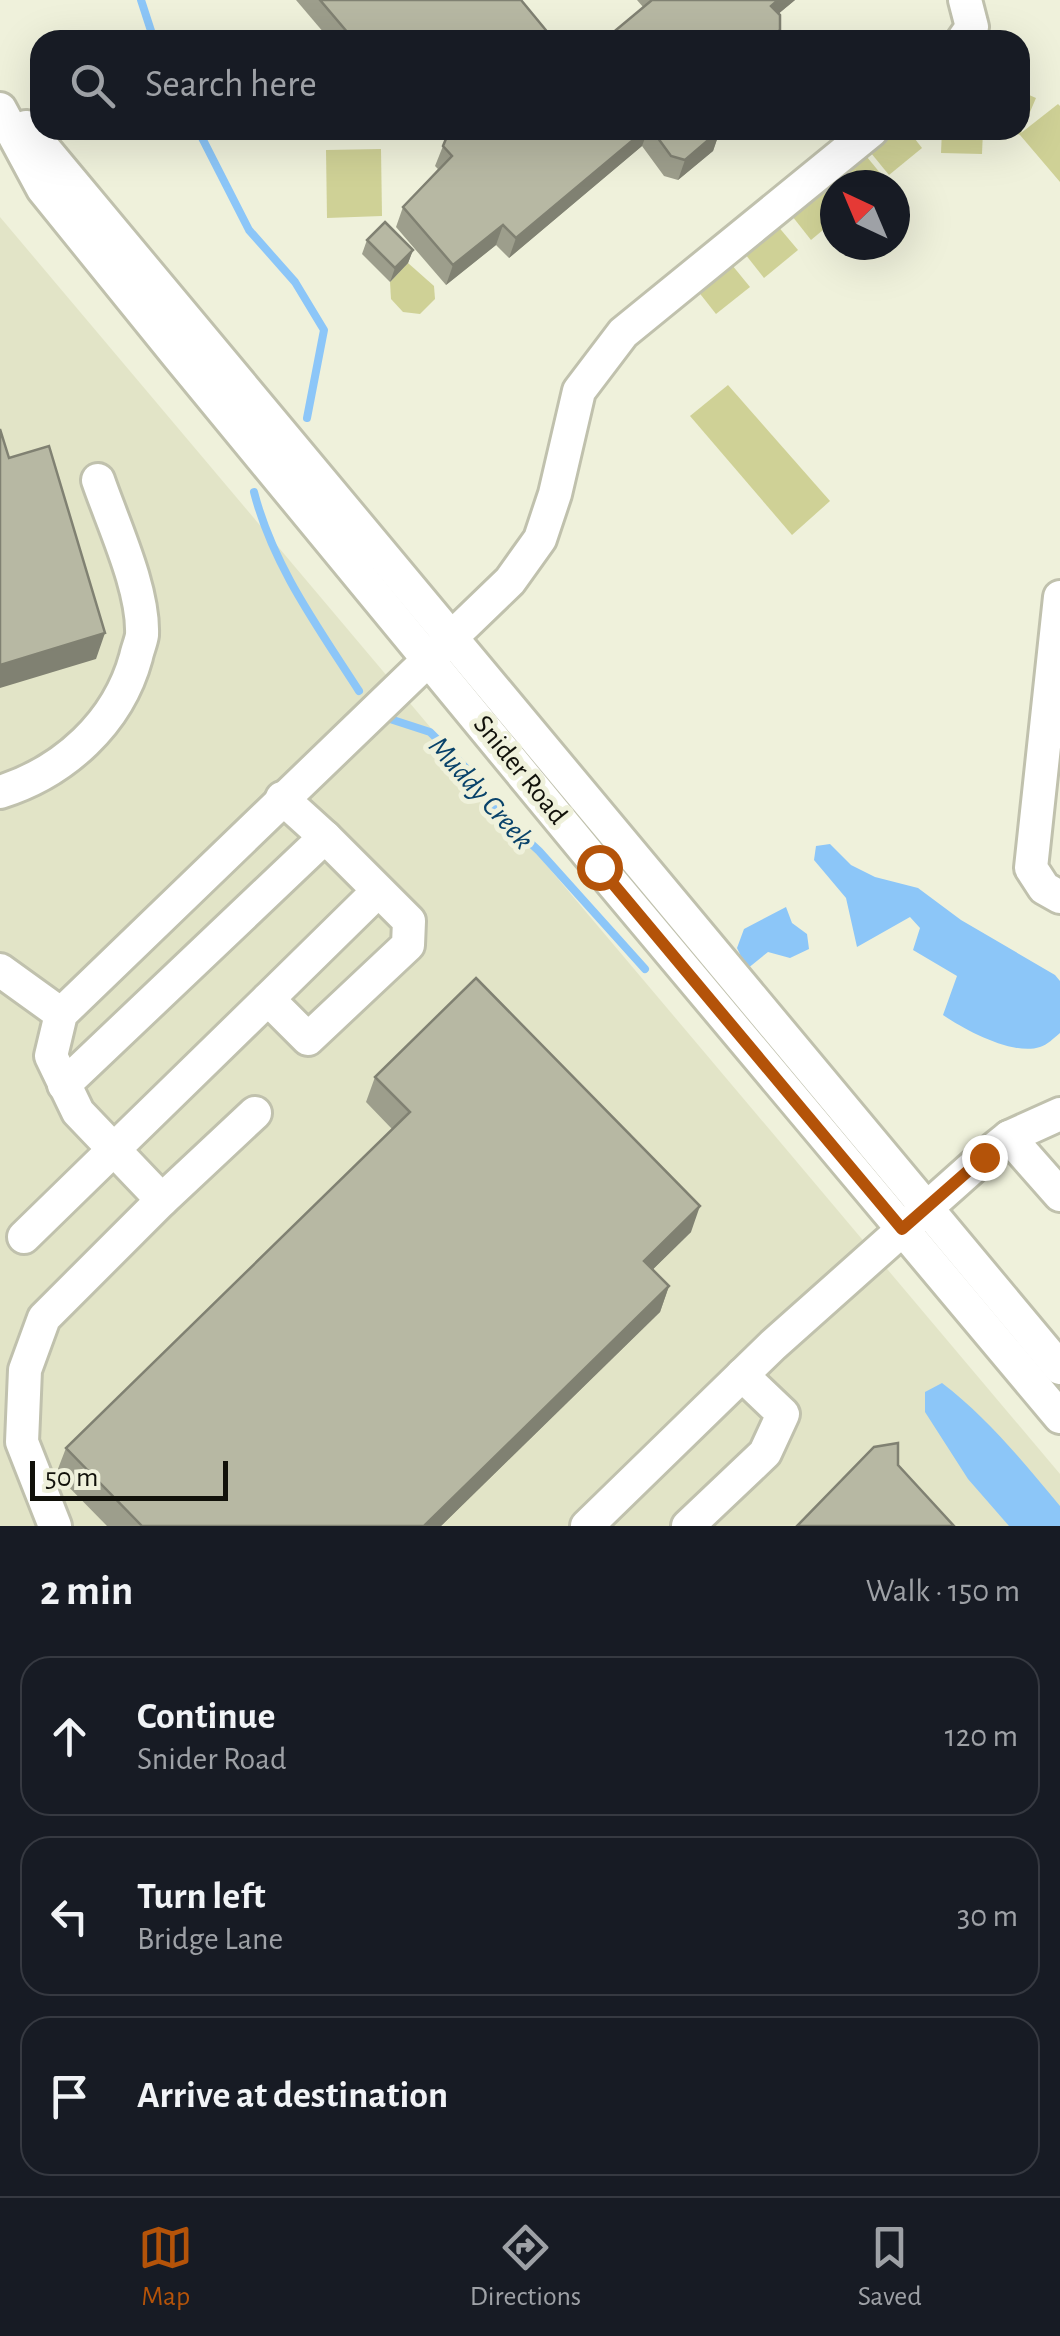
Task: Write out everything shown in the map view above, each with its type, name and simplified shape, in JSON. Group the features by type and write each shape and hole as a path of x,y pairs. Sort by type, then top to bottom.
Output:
{"street":[{"path":"965,0 970,30"},
{"name":"Snider Road","path":"0,97 30,135"},
{"name":"Snider Road","path":"0,109 43,188 439,648 914,1218 1060,1417"},
{"name":"Snider Road","path":"34,140 439,648"},
{"path":"162,1200 78,1112 51,1056 61,1014 510,582 540,539 555,494 579,391 623,333 860,140"},
{"path":"0,792 28,783 60,763 105,722 129,681 142,635 134,579 98,480"},
{"path":"1060,597 1031,868 1044,888 1060,897"},
{"path":"268,998 308,1038 408,945 409,921 282,798"},
{"path":"64,1084 325,837"},
{"path":"24,1237 378,890"},
{"path":"0,970 61,1014"},
{"path":"54,1526 22,1442 24,1370 44,1318 255,1113"},
{"path":"587,1526 742,1375 914,1218 1010,1137 1060,1114"},
{"path":"1010,1137 1060,1196"},
{"name":"Snider Road","path":"914,1218 1060,1368"},
{"path":"688,1526 765,1453 782,1414 742,1375"}],"shaded area":[{"path":"0,217 1060,1474 1060,1526 0,1526"}],"green space":[{"path":"1058,104 1060,106 1060,182 1024,140 1030,140 1030,126"},
{"path":"865,140 916,140 922,148 895,170 885,170 862,142"},
{"path":"942,140 983,140 982,154 941,153"},
{"path":"858,146 878,170 829,170"},
{"path":"381,149 382,216 327,218 326,150"},
{"path":"818,180 820,232 811,240 785,207"},
{"path":"771,218 798,250 764,278 738,245"},
{"path":"723,254 750,287 716,314 690,281"},
{"path":"408,263 434,286 435,299 420,314 403,312 391,299 390,282"},
{"path":"728,385 830,501 792,535 690,416"}],"water":[{"path":"830,844 851,865 875,877 918,888 961,920 1055,975 1060,981 1060,1033 1040,1047 1017,1048 976,1034 943,1015 957,976 913,950 920,928 910,917 857,947 846,898 814,860 816,846"},
{"path":"786,907 792,923 807,934 809,949 790,958 768,952 747,969 737,948 744,929"},
{"path":"942,1383 990,1426 1060,1506 1060,1526 1009,1526 968,1479 925,1412 925,1392"}],"building":[{"path":"320,0 521,0 546,30 346,30"},
{"path":"652,0 778,0 771,6 780,15 780,30 616,30"},
{"path":"446,140 633,140 516,238 503,225 453,265 403,207 452,156 443,146"},
{"path":"659,140 708,140 685,160 671,156"},
{"path":"385,222 413,250 395,268 367,240"},
{"path":"0,429 9,458 49,446 105,633 0,665"},
{"path":"476,978 700,1206 644,1261 669,1286 424,1526 142,1526 66,1448 410,1112 375,1077"},
{"path":"898,1443 898,1465 954,1526 797,1526 874,1447"}],"waterway":[{"name":"Muddy Creek","path":"141,0 151,30"},
{"name":"Muddy Creek","path":"203,140 249,230 295,282 324,330 307,418"},
{"name":"Muddy Creek","path":"254,492 285,571 359,691"},
{"name":"Muddy Creek","path":"390,719 430,732 469,771 499,814 539,851 645,969"}],"route":[{"path":"599,867 902,1229 984,1157"}]}
